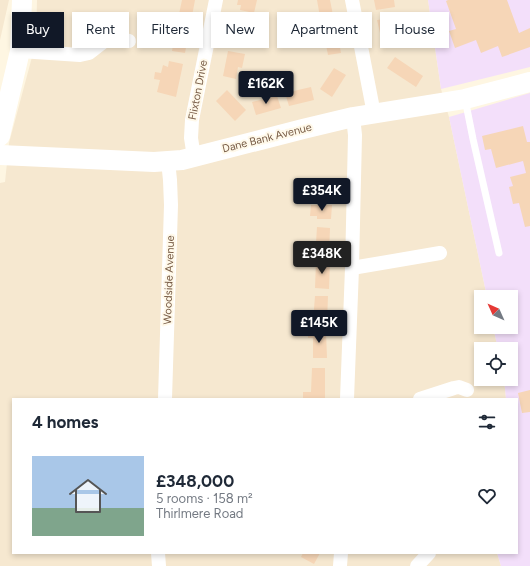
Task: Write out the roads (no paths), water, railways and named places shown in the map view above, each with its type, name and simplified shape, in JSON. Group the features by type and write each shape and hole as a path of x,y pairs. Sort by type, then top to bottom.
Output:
{"street":[{"path":"0,136 20,51 22,0"},
{"name":"Flixton Drive","path":"194,157 190,138 192,120 216,0"},
{"path":"352,0 374,114"},
{"path":"20,51 80,55 89,53 95,48"},
{"name":"Dane Bank Avenue","path":"0,155 168,161 194,157 354,117 465,99 530,82"},
{"path":"347,398 352,268 355,135 354,117"},
{"name":"Woodside Avenue","path":"165,398 171,205 168,161"},
{"path":"352,268 440,253"},
{"path":"423,398 459,387 467,390"},
{"path":"158,554 159,566"},
{"path":"340,566 341,554"},
{"path":"417,566 428,554"}],"lane":[{"path":"465,99 499,253"}]}
